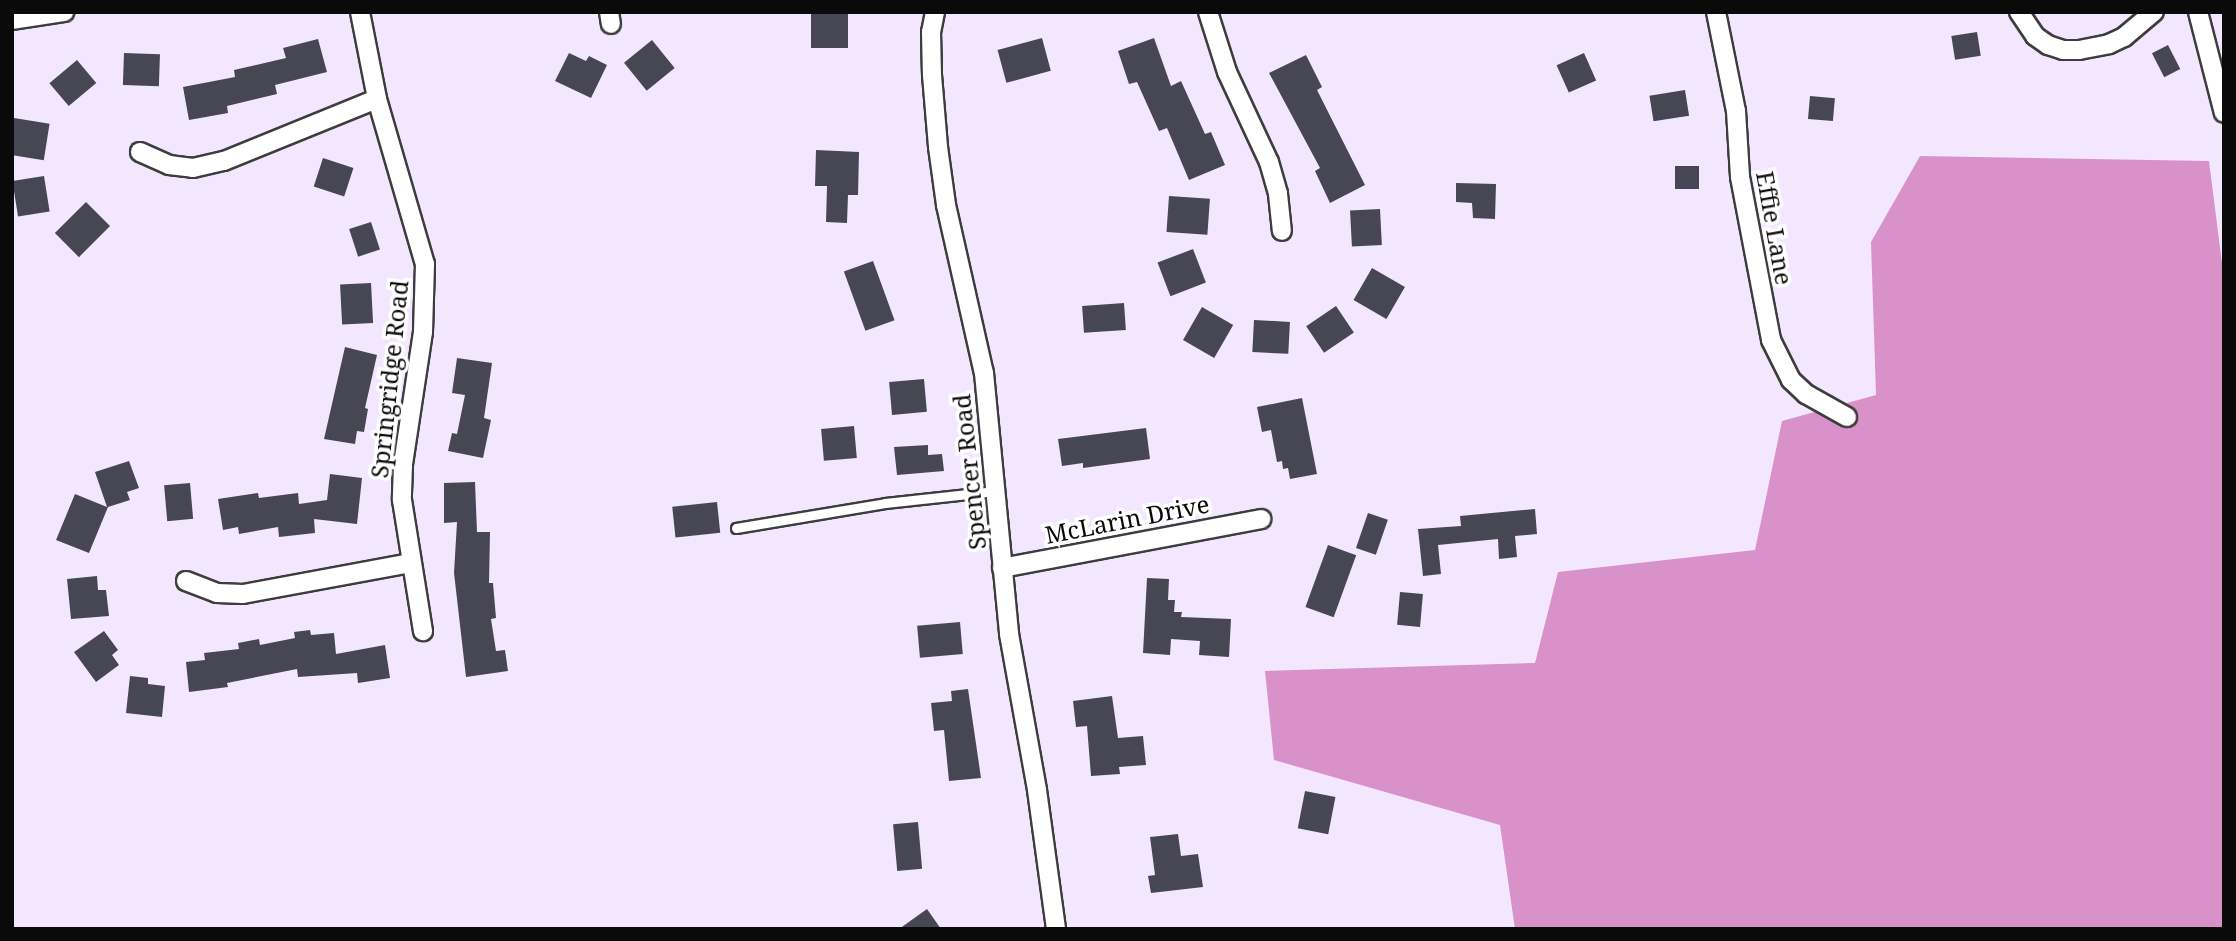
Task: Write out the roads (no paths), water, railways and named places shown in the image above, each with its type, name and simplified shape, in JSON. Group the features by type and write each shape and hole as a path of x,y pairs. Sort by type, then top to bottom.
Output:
{"street":[{"path":"12,19 64,12"},
{"name":"Springridge Road","path":"360,12 377,99 425,264 422,332 403,465 403,512 423,631"},
{"name":"Spencer Road","path":"935,12 931,32 938,147 946,205 984,373 1009,634 1037,790 1056,929"},
{"path":"1208,12 1227,72 1269,162 1278,194 1282,232"},
{"name":"Effie Lane","path":"1716,12 1736,111 1742,189 1771,340 1791,380 1806,394 1847,417"},
{"path":"2019,12 2035,36 2048,45 2063,50 2109,44 2124,37 2154,12"},
{"path":"2198,12 2224,113"},
{"path":"140,152 169,165 193,167 224,161 377,99"},
{"name":"McLarin Drive","path":"1002,568 1261,519"},
{"path":"186,581 217,593 243,594 411,563"}],"lane":[{"path":"736,528 885,503 995,491"}]}
